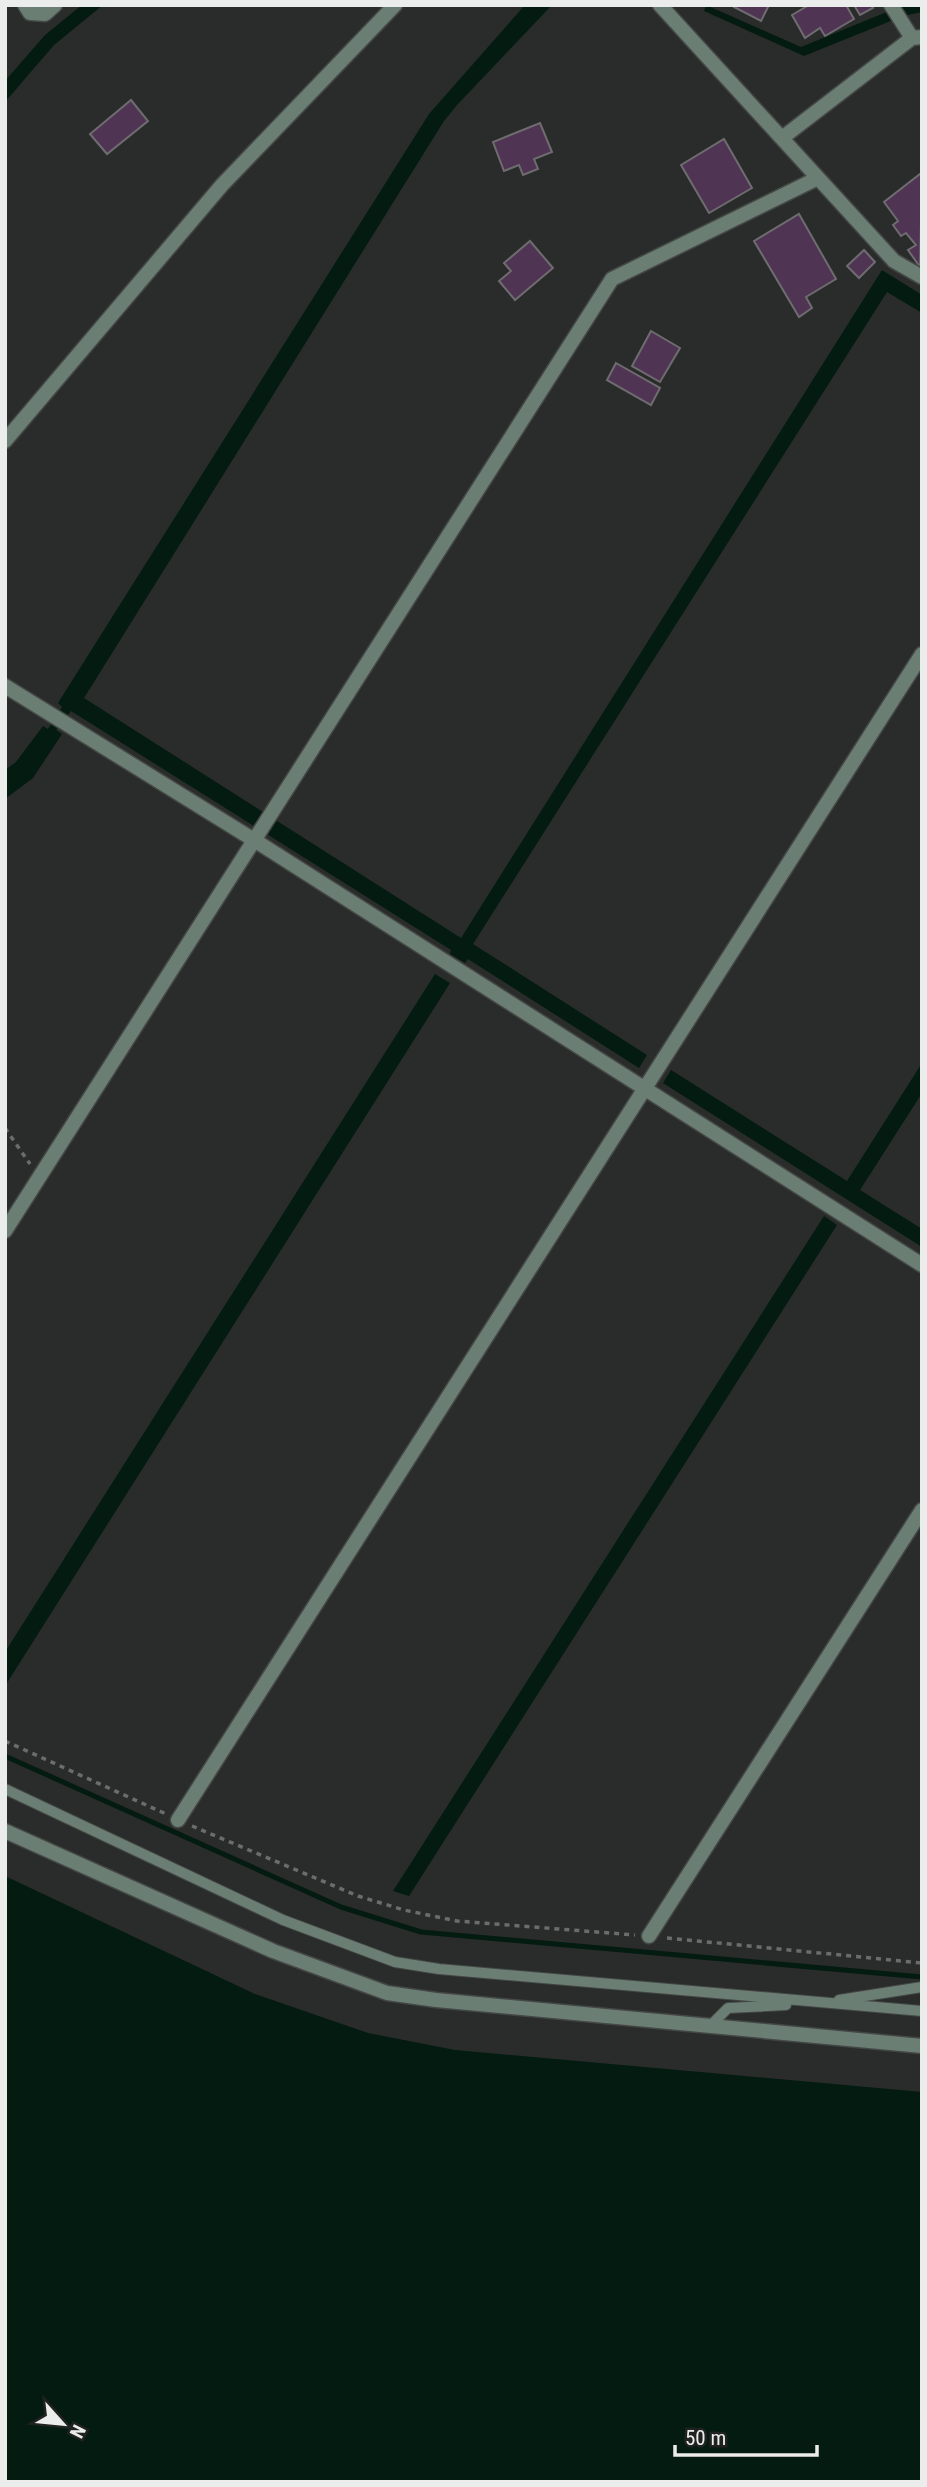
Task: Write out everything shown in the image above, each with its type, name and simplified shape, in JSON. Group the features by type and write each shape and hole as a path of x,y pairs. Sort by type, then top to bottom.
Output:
{"street":[{"path":"24,5 30,13 45,13 55,5"},
{"path":"5,441 222,185 395,5"},
{"path":"660,5 676,11 782,138 894,261 922,277"},
{"path":"782,138 917,37 902,22 891,5"},
{"path":"5,1231 612,279 818,178"},
{"path":"178,1820 643,1087 922,654"},
{"path":"5,686 254,840 922,1265"},
{"path":"649,1936 922,1510"},
{"path":"5,1831 273,1951 387,1993 922,2046"}],"lane":[{"path":"5,1789 283,1920 395,1962 439,1969 922,2011"},
{"path":"710,2026 728,2008 823,2003 922,1987"}],"path":[{"path":"5,1128 40,1177"},
{"path":"5,1741 178,1820 358,1896 404,1910 457,1921 649,1936 920,1964"}],"shaded area":[{"path":"82,5 103,5 54,45 5,102 5,81 45,35"},
{"path":"525,5 552,5 444,121 84,698 461,938 882,270 922,295 922,313 887,292 473,944 647,1055 639,1068 468,959 465,963 450,954 451,950 71,711 56,730 62,734 33,778 5,799 5,770 16,762 43,726 48,729 62,707 58,703 429,114"},
{"path":"706,5 801,47 899,7 922,5 922,12 903,16 804,56 704,11"},
{"path":"435,974 450,983 5,1686 5,1652"},
{"path":"922,1063 922,1093 860,1190 922,1229 922,1247 663,1083 671,1070 847,1181"},
{"path":"824,1216 837,1225 409,1896 393,1891"},
{"path":"5,1876 255,1994 368,2033 455,2050 922,2092 922,2482 5,2482"}],"building":[{"path":"769,5 761,21 734,7"},
{"path":"809,5 846,5 854,19 825,36 820,28 805,38 792,15"},
{"path":"854,5 871,5 873,8 860,15"},
{"path":"131,100 148,121 107,154 90,134"},
{"path":"540,123 552,152 534,159 538,169 523,175 519,165 504,171 493,142"},
{"path":"724,139 752,188 709,213 681,165"},
{"path":"920,174 920,267 908,250 916,245 906,233 901,236 893,225 898,221 884,202"},
{"path":"799,214 836,279 806,297 812,308 799,317 754,241"},
{"path":"530,241 553,268 515,300 499,281 511,271 504,263"},
{"path":"864,250 875,262 859,278 847,266"},
{"path":"651,331 680,348 660,382 632,366"},
{"path":"616,363 660,388 651,405 607,380"}],"waterway":[{"path":"5,1756 341,1907 421,1932 922,1977"}]}
